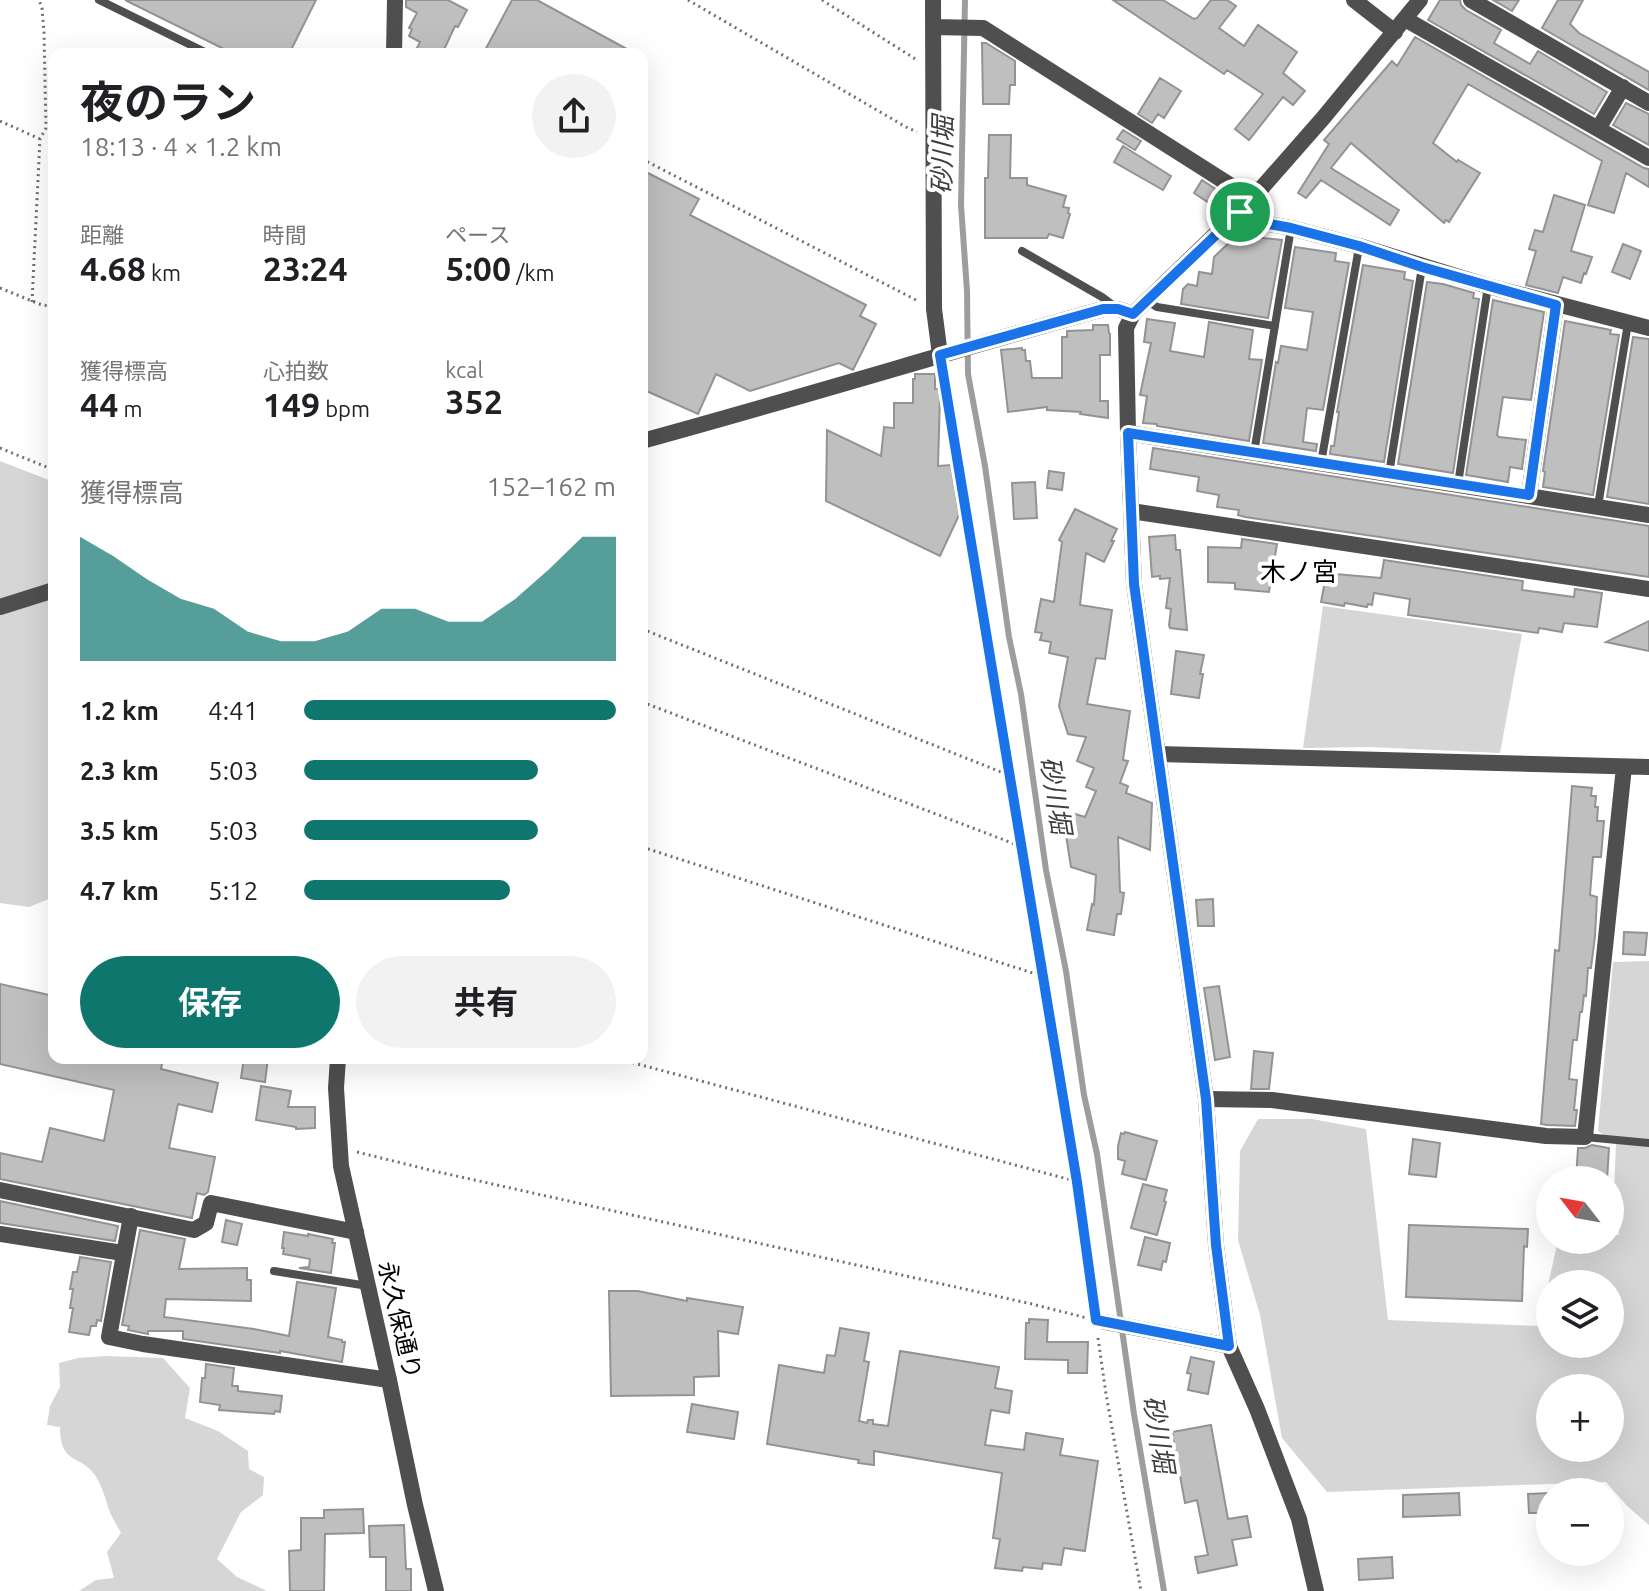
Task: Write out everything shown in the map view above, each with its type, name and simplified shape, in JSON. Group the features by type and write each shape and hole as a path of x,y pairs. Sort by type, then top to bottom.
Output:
{"street":[{"path":"394,48 395,0"},
{"path":"933,0 937,27 933,70 934,309 943,354"},
{"path":"1354,0 1649,158"},
{"path":"648,439 1103,309 1125,311 1146,300 1246,205 1324,117 1420,0"},
{"path":"1471,0 1649,103"},
{"path":"937,27 983,28 1246,205 1258,222 1359,246 1488,286 1649,328"},
{"path":"1598,129 1623,87"},
{"path":"1529,495 1556,305"},
{"path":"1125,311 1134,584 1206,1099 1216,1245 1229,1346 1299,1519 1316,1591"},
{"path":"1128,433 1649,515"},
{"path":"1131,511 1649,589"},
{"path":"0,607 48,592"},
{"path":"1158,754 1649,767"},
{"path":"1206,1099 1272,1100 1546,1136 1585,1137 1624,767"},
{"name":"永久保通り","path":"338,1064 341,1166 436,1591"},
{"path":"0,1190 194,1230 206,1223 211,1203 356,1232"},
{"path":"131,1216 109,1337 389,1380"},
{"path":"0,1234 123,1253"},
{"path":"1101,1321 1229,1346"}],"lane":[{"path":"99,0 197,48"},
{"path":"1254,454 1291,228"},
{"path":"1321,463 1359,246"},
{"path":"1022,251 1125,311"},
{"path":"1389,474 1422,267"},
{"path":"1458,484 1488,286"},
{"path":"1146,300 1157,307 1275,326"},
{"path":"1598,506 1628,323"},
{"path":"943,354 972,548"},
{"path":"1585,1137 1649,1143"},
{"path":"274,1271 368,1286"}],"path":[{"path":"32,302 40,139 46,128 44,32 39,0"},
{"path":"688,0 906,127 933,138"},
{"path":"822,0 933,70"},
{"path":"0,121 40,139"},
{"path":"648,162 934,309"},
{"path":"0,288 32,302 48,305"},
{"path":"0,448 48,467"},
{"path":"972,548 1101,1321 1106,1394 1141,1591"},
{"path":"648,631 1008,775"},
{"path":"648,704 1020,846"},
{"path":"648,849 1042,976"},
{"path":"637,1064 1077,1182"},
{"path":"340,1148 1101,1321"}],"shaded area":[{"path":"0,461 48,480 48,899 29,907 0,903"},
{"path":"1323,606 1522,634 1500,753 1369,747 1303,748"},
{"path":"1649,961 1649,1525 1624,1503 1624,1478 1536,1478 1536,1485 1327,1492 1282,1438 1260,1315 1238,1240 1240,1151 1258,1119 1312,1119 1366,1129 1388,1320 1536,1326 1536,1358 1624,1358 1624,1270 1551,1270 1555,1254 1624,1254 1624,1166 1615,1166 1616,1143 1598,1131 1613,962"},
{"path":"106,1356 163,1358 190,1388 185,1418 218,1431 248,1451 249,1469 264,1477 263,1495 241,1512 217,1559 237,1577 267,1591 79,1591 96,1580 114,1578 107,1552 121,1533 95,1475 67,1454 60,1427 47,1425 50,1406 60,1387 59,1363"}],"building":[{"path":"125,0 316,0 292,48 222,48"},
{"path":"406,0 448,0 467,10 445,48 417,48 420,42 409,36 412,29 409,28 417,13 406,7"},
{"path":"512,0 537,0 625,48 486,48"},
{"path":"1113,0 1163,0 1194,19 1211,0 1227,0 1236,6 1219,28 1244,46 1258,25 1297,52 1283,73 1305,91 1293,105 1283,97 1249,140 1235,129 1263,94 1227,70 1224,74"},
{"path":"1440,0 1460,0 1466,10 1501,30 1494,43 1530,64 1538,51 1607,92 1594,114 1428,20"},
{"path":"1493,0 1519,0 1512,11"},
{"path":"1558,0 1583,0 1570,24 1579,33 1649,72 1649,90 1542,28"},
{"path":"1415,37 1649,169 1649,187 1626,173 1614,213 1588,205 1602,161 1468,84 1433,143 1457,162 1480,173 1449,222 1446,220 1444,223 1351,143 1331,168 1399,210 1390,225 1321,180 1306,198 1298,193 1329,144 1324,140 1392,61 1397,66"},
{"path":"982,43 1015,61 1015,85 1010,85 1009,104 983,104"},
{"path":"1160,78 1181,91 1164,118 1158,114 1152,123 1138,114"},
{"path":"1626,103 1649,114 1649,145 1613,125"},
{"path":"1123,130 1141,141 1135,150 1117,139"},
{"path":"989,135 1011,135 1010,178 1027,178 1027,185 1066,196 1063,207 1069,208 1070,214 1063,238 1049,234 1047,238 985,238"},
{"path":"1123,146 1171,176 1163,190 1114,162"},
{"path":"648,173 699,199 690,215 866,305 860,316 876,324 853,370 839,363 750,391 716,374 698,414 648,392"},
{"path":"1202,180 1226,196 1218,209 1194,193"},
{"path":"1554,195 1585,205 1571,251 1592,257 1581,283 1563,277 1558,293 1526,285 1536,251 1529,249 1535,230 1543,232"},
{"path":"1237,235 1282,240 1268,318 1181,304 1183,289 1188,284 1197,286 1199,272 1212,274 1214,257"},
{"path":"1623,244 1641,251 1630,279 1612,272"},
{"path":"1295,247 1336,253 1335,261 1349,263 1323,410 1307,408 1303,442 1317,444 1316,451 1263,443 1281,346 1307,350 1308,344 1313,312 1285,308"},
{"path":"1363,265 1405,272 1404,279 1413,281 1384,462 1330,454 1331,446 1334,446 1337,412"},
{"path":"1427,282 1474,293 1473,298 1479,299 1453,473 1398,464"},
{"path":"1493,300 1544,312 1531,400 1503,397 1497,435 1526,440 1522,469 1510,467 1508,482 1466,475"},
{"path":"1147,319 1175,323 1170,351 1204,357 1209,322 1253,330 1249,359 1262,360 1249,441 1143,423 1147,396 1140,395 1151,343 1144,342"},
{"path":"1565,321 1611,330 1610,334 1619,335 1593,495 1543,487"},
{"path":"1093,325 1108,325 1110,334 1110,355 1100,355 1100,401 1108,401 1108,418 1081,412 1047,410 1047,407 1008,412 1001,350 1025,350 1032,378 1062,378 1062,337 1067,337 1067,331 1093,330"},
{"path":"1633,337 1649,339 1649,504 1607,497"},
{"path":"915,374 935,374 935,389 939,389 940,397 938,466 951,465 959,515 940,556 826,501 827,430 881,456 884,427 894,428 894,403 913,403"},
{"path":"1153,448 1649,526 1649,577 1245,517 1238,515 1239,510 1217,507 1219,495 1197,491 1199,477 1150,469"},
{"path":"1049,471 1064,473 1062,490 1047,488"},
{"path":"1035,482 1037,518 1014,519 1012,483"},
{"path":"1075,509 1117,529 1104,562 1086,553 1080,605 1112,610 1105,659 1096,658 1087,704 1130,711 1123,760 1128,761 1120,783 1128,786 1126,793 1152,803 1150,850 1118,837 1120,892 1124,893 1114,935 1087,930 1094,905 1096,875 1071,867 1062,810 1085,817 1096,791 1086,787 1094,768 1077,761 1086,737 1068,734 1059,706 1068,657 1049,653 1051,642 1040,640 1042,633 1035,632 1041,599 1054,602 1062,542 1059,540"},
{"path":"1175,535 1176,550 1180,550 1187,630 1170,628 1169,625 1171,609 1166,608 1170,578 1152,577 1149,537"},
{"path":"1242,539 1277,544 1269,592 1235,589 1235,583 1208,582 1208,547 1241,548"},
{"path":"1384,560 1523,581 1522,590 1574,597 1575,589 1602,593 1597,627 1564,623 1562,632 1539,628 1538,633 1408,615 1410,599 1374,593 1372,605 1368,604 1367,607 1321,602 1325,581 1334,582 1336,574 1381,578"},
{"path":"1649,621 1649,651 1606,642"},
{"path":"1176,651 1204,655 1199,698 1171,694"},
{"path":"1572,786 1592,788 1591,796 1596,796 1595,807 1598,807 1597,821 1604,821 1601,857 1593,857 1590,895 1597,897 1591,968 1588,968 1577,1040 1573,1040 1569,1079 1577,1080 1575,1126 1541,1124"},
{"path":"1213,899 1214,926 1198,926 1196,900"},
{"path":"1624,932 1647,933 1645,955 1623,954"},
{"path":"0,984 48,995 48,1064 162,1064 161,1069 218,1083 212,1112 178,1104 169,1148 215,1157 208,1192 204,1195 197,1193 192,1218 0,1179 0,1153 42,1162 50,1128 104,1141 114,1090 0,1064"},
{"path":"1219,986 1230,1057 1215,1060 1204,988"},
{"path":"1254,1051 1273,1053 1269,1089 1251,1089"},
{"path":"243,1064 267,1064 265,1082 241,1078"},
{"path":"261,1086 291,1091 288,1107 315,1107 315,1128 296,1129 256,1120"},
{"path":"1121,1133 1157,1141 1146,1180 1122,1174 1125,1161 1118,1159 1118,1146"},
{"path":"1413,1139 1440,1143 1436,1177 1409,1174"},
{"path":"1592,1145 1609,1148 1608,1166 1577,1166 1578,1148"},
{"path":"1143,1184 1167,1190 1157,1235 1131,1228"},
{"path":"0,1201 118,1226 115,1241 0,1223"},
{"path":"226,1220 242,1224 237,1245 222,1242"},
{"path":"1409,1225 1528,1229 1527,1247 1524,1246 1522,1301 1406,1297"},
{"path":"140,1230 185,1239 179,1269 247,1268 247,1280 251,1280 251,1301 166,1299 164,1317 289,1336 297,1282 336,1288 328,1337 345,1342 342,1362 183,1339 183,1331 148,1331 148,1334 128,1330 129,1326 122,1325"},
{"path":"284,1232 333,1239 331,1273 299,1268 309,1267 310,1259 283,1254"},
{"path":"1145,1237 1170,1243 1161,1270 1138,1265"},
{"path":"80,1257 111,1262 101,1321 97,1320 96,1326 91,1326 89,1335 69,1332 73,1308 70,1308 73,1289 70,1289"},
{"path":"609,1291 638,1291 687,1301 687,1298 743,1307 738,1334 718,1331 719,1376 694,1377 694,1395 611,1396"},
{"path":"1029,1319 1048,1320 1047,1342 1088,1342 1087,1373 1068,1373 1068,1360 1025,1359 1026,1323"},
{"path":"840,1328 869,1333 864,1361 869,1362 859,1421 867,1423 873,1420 873,1424 888,1426 900,1351 999,1367 995,1388 1012,1391 1009,1413 991,1410 985,1445 1024,1450 1026,1433 1063,1439 1060,1455 1098,1461 1085,1551 1064,1548 1061,1565 1043,1563 1042,1569 1023,1567 1022,1571 995,1568 1000,1539 993,1538 1002,1473 874,1451 874,1465 767,1444 779,1365 824,1373 827,1355 835,1356"},
{"path":"1191,1357 1214,1362 1208,1394 1188,1390 1191,1374 1187,1373"},
{"path":"206,1364 234,1368 232,1386 238,1386 238,1391 282,1396 280,1412 219,1410 220,1405 200,1402"},
{"path":"692,1404 738,1412 734,1439 687,1432"},
{"path":"1211,1425 1228,1519 1247,1516 1251,1537 1232,1540 1237,1565 1198,1573 1195,1557 1208,1555 1197,1500 1185,1503 1172,1432"},
{"path":"1459,1493 1460,1515 1403,1517 1403,1495"},
{"path":"1528,1494 1536,1494 1536,1513 1529,1513"},
{"path":"363,1509 364,1533 325,1534 324,1591 290,1591 289,1551 301,1550 301,1518 324,1518 324,1510"},
{"path":"404,1525 406,1569 411,1569 411,1591 386,1591 386,1557 370,1557 369,1526"},
{"path":"1392,1557 1393,1578 1359,1580 1358,1559"}],"waterway":[{"name":"砂川堀","path":"965,0 961,205 967,291 968,374 985,466 1009,637 1021,694 1046,870 1097,1154 1134,1414 1164,1591"}],"district":[{"name":"木ノ宮","path":"1299,571"}],"route":[{"path":"1240,212 1258,222 1359,246 1556,305 1529,495 1128,433 1134,584 1206,1099 1216,1245 1229,1346 1096,1320 1077,1182 940,355 1103,309 1118,309 1133,314 1240,212"}]}
